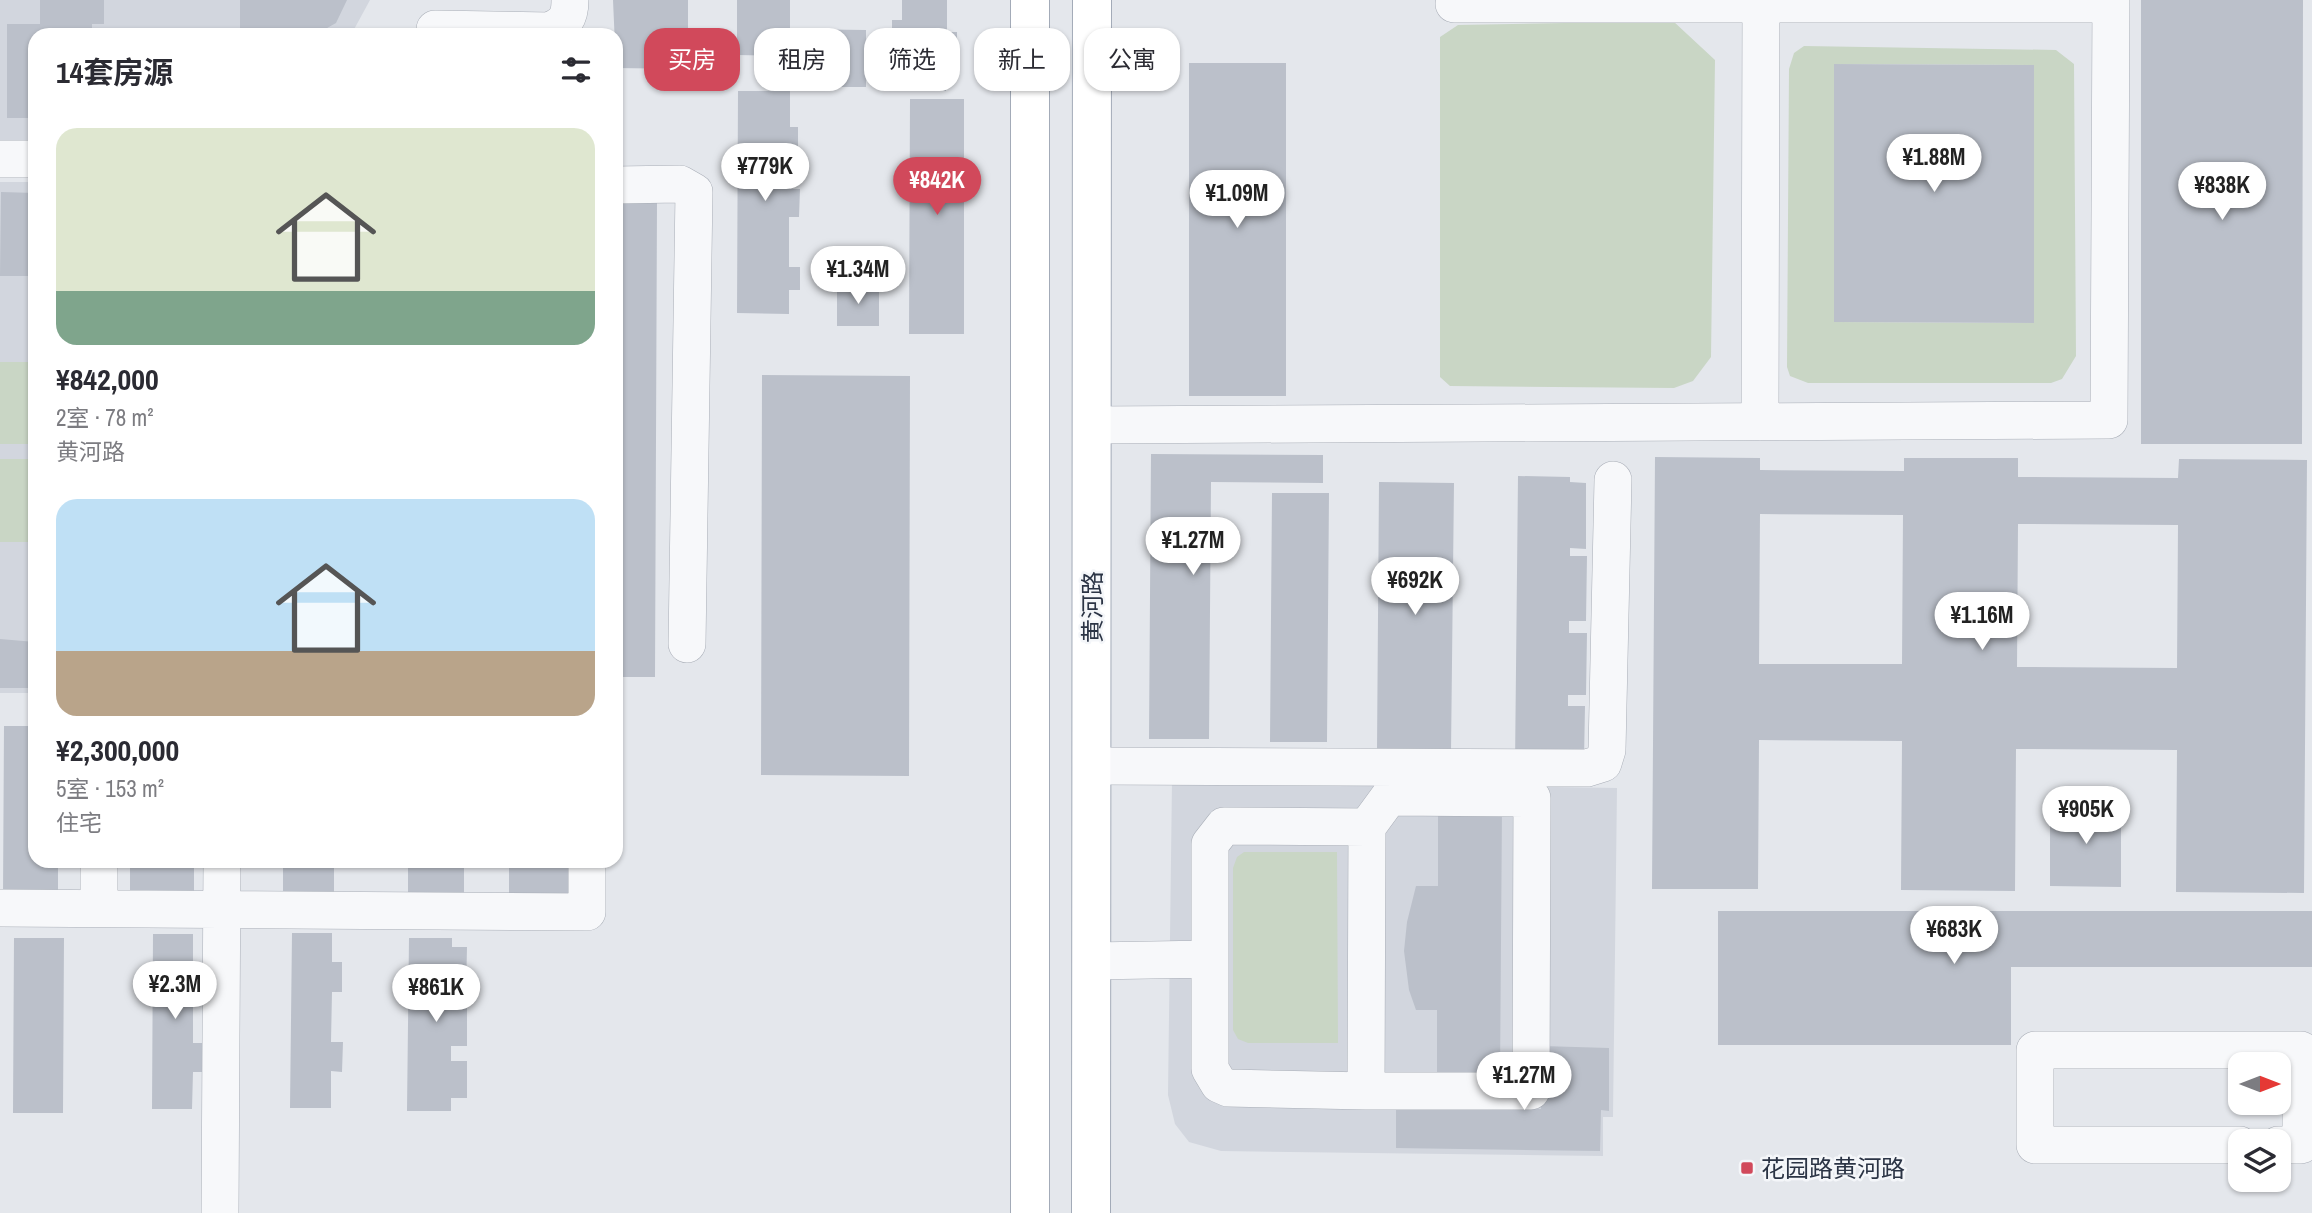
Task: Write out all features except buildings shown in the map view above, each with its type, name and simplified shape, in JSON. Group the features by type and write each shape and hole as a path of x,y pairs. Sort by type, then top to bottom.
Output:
{"main road":[{"path":"1030,0 1030,1213"},
{"name":"黄河路","path":"1091,0 1091,1213"}],"lane":[{"path":"555,28 564,24 570,13 570,0"},
{"path":"1760,422 1761,2"},
{"path":"1092,425 2109,420 2111,2 1454,4"},
{"path":"0,159 28,159"},
{"path":"623,185 680,184 694,192 687,644"},
{"path":"1093,766 1587,768 1603,763 1607,750 1613,480"},
{"path":"1366,1091 1367,827 1389,797 1532,798 1531,1091 1366,1091 1228,1088 1219,1084 1210,1069 1210,844 1224,826 1367,827"},
{"path":"99,868 99,908"},
{"path":"220,1213 222,868"},
{"path":"0,908 587,912 587,868"},
{"path":"1092,961 1210,959"},
{"path":"2228,1145 2035,1145 2035,1049 2301,1049 2301,1145 2291,1145"}],"shaded area":[{"path":"0,0 370,0 355,28 28,28 28,143 0,143"},
{"path":"0,182 28,182 28,693 0,693"},
{"path":"1172,781 1617,788 1613,1117 1603,1117 1603,1156 1221,1151 1189,1142 1175,1124 1168,1095"}],"green space":[{"path":"1673,21 1715,60 1711,357 1693,381 1674,388 1450,386 1440,377 1440,37 1458,25"},
{"path":"1804,46 2056,50 2074,64 2076,356 2062,379 2051,383 1808,383 1790,376 1787,367 1789,69 1794,53","holes":["1835,64 2034,65 2033,323 1834,322"]},
{"path":"0,362 28,362 28,444 0,444"},
{"path":"0,459 28,459 28,542 0,542"},
{"path":"1244,852 1337,852 1338,1043 1248,1043 1238,1039 1233,1030 1233,868 1237,857"}],"place":[{"name":"花园路黄河路","path":"1747,1168"}]}
